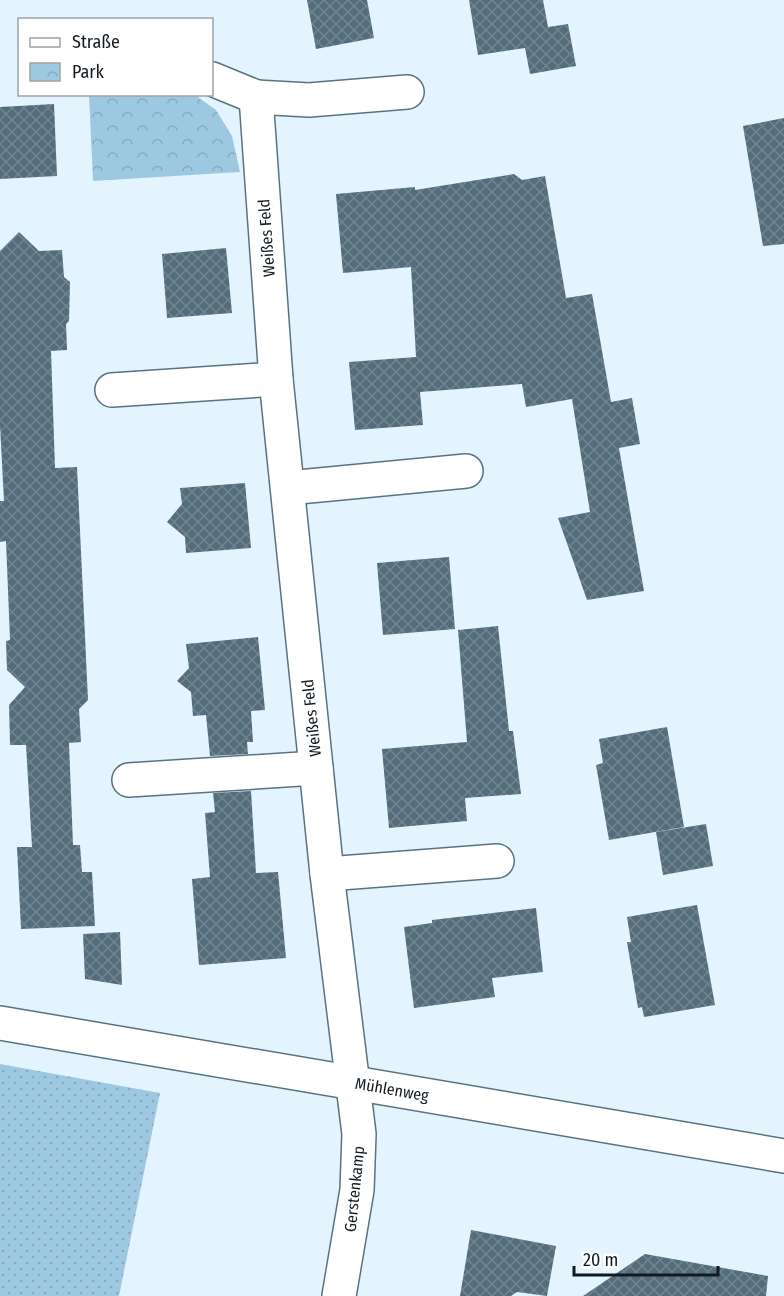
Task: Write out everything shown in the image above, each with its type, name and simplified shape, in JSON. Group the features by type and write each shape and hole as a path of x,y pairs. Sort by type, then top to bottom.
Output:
{"street":[{"path":"213,79 256,97 309,100 406,92"},
{"name":"Weißes Feld","path":"256,97 276,379 350,1082"},
{"path":"112,390 276,379"},
{"path":"288,488 466,471"},
{"name":"Weißes Feld","path":"129,780 316,768"},
{"path":"327,874 497,861"},
{"name":"Mühlenweg","path":"0,1023 784,1156"},
{"name":"Gerstenkamp","path":"339,1296 357,1190 359,1134 350,1082"}],"green space":[{"path":"89,96 196,96 216,110 232,136 240,172 93,181"},
{"path":"0,1064 160,1093 119,1296 0,1296"}],"building":[{"path":"307,0 367,0 374,38 316,49"},
{"path":"469,0 543,0 548,27 568,24 576,66 530,74 525,48 478,55"},
{"path":"54,104 57,176 0,179 0,107"},
{"path":"784,118 784,244 763,246 743,126"},
{"path":"514,174 522,180 545,176 566,298 592,294 611,402 632,398 640,444 619,448 644,591 587,600 558,518 590,512 572,399 526,407 522,384 420,392 423,425 355,430 349,362 416,357 411,267 343,273 336,194 415,187 415,190"},
{"path":"19,232 39,251 62,250 64,277 70,282 69,321 66,324 67,350 51,351 55,468 77,467 88,700 79,709 81,742 69,743 73,845 80,845 82,872 92,872 95,926 21,929 17,847 32,847 26,745 10,745 9,705 25,687 7,670 6,641 10,640 6,541 0,542 0,501 4,501 0,425 0,251"},
{"path":"226,248 232,313 167,318 162,254"},
{"path":"245,483 251,548 186,553 185,537 167,522 182,504 180,488"},
{"path":"449,557 455,629 383,635 377,563"},
{"path":"498,626 509,731 513,731 521,794 465,798 467,821 389,828 382,749 467,742 458,630"},
{"path":"258,637 265,710 251,711 253,742 247,742 248,754 210,756 206,715 193,716 191,692 177,681 189,668 186,644"},
{"path":"667,727 684,827 609,840 596,765 603,763 599,739"},
{"path":"251,791 256,873 278,872 286,958 199,965 192,879 210,877 205,813 215,812 213,793"},
{"path":"706,824 713,866 663,875 656,832"},
{"path":"697,905 715,1005 644,1017 642,1007 638,1008 627,942 631,942 627,917"},
{"path":"536,908 543,972 492,978 495,997 414,1008 404,927 432,923 432,920"},
{"path":"120,932 122,985 85,979 83,934"},
{"path":"471,1230 556,1246 547,1296 517,1292 511,1296 460,1296"},
{"path":"645,1254 768,1276 766,1296 583,1296"}]}
